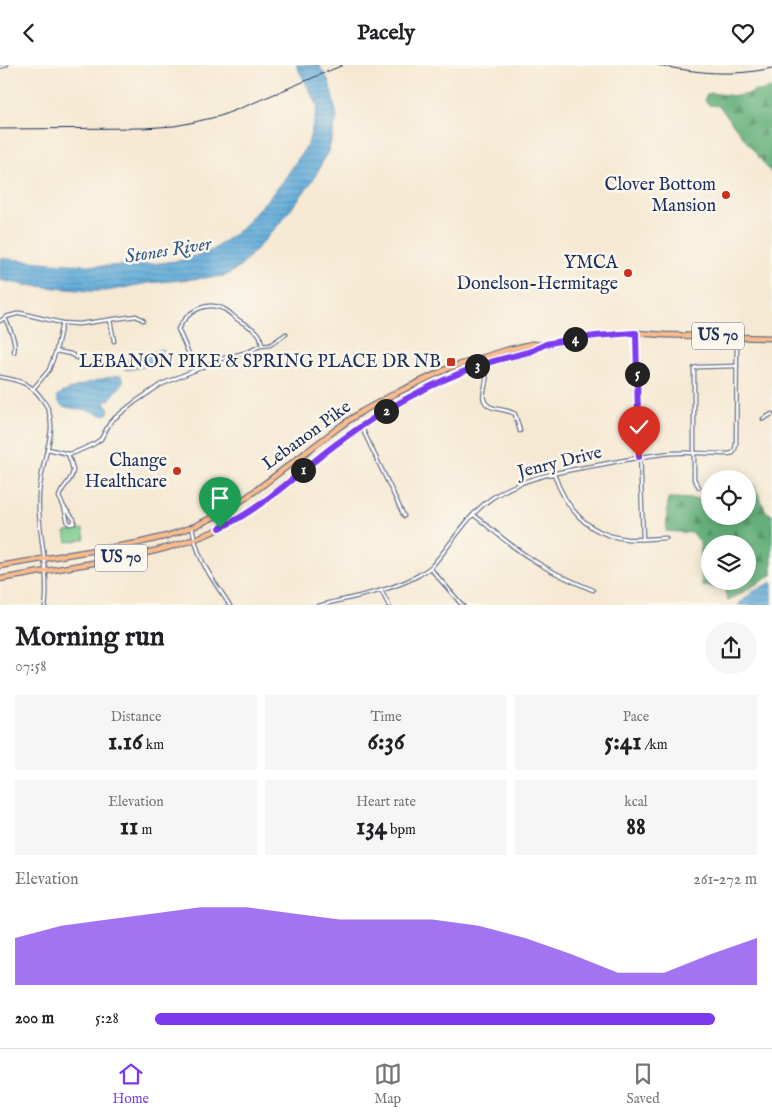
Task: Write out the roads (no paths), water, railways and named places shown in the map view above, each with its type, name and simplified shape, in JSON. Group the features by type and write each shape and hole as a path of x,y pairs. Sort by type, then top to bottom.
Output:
{"main road":[{"name":"Lebanon Pike","path":"0,566 138,543 192,527 222,513 247,497 361,412 394,393 449,368 507,350 532,344 543,345 600,336 636,333 772,338"},
{"name":"Lebanon Pike","path":"0,579 140,555 194,539 228,525 255,508 338,442 400,403 452,376 483,364 535,350 543,345"},
{"path":"437,374 440,382"},
{"path":"361,412 367,423"}],"street":[{"path":"0,67 6,65"},
{"path":"196,370 178,329 186,317 201,307 213,306 225,310 257,332 262,345"},
{"path":"0,321 20,313 62,323 79,324 136,317 143,319"},
{"path":"5,318 15,343 14,352"},
{"path":"110,320 114,341"},
{"path":"33,389 49,370 56,351 62,323"},
{"path":"636,333 643,539"},
{"path":"48,449 64,454 82,450 99,441 111,421 160,385 221,359 262,345 274,343 286,334"},
{"path":"699,487 694,479 694,368 738,366 737,337"},
{"path":"56,351 71,354 77,358"},
{"path":"483,364 487,374 483,394 485,402 491,407 515,414 520,431"},
{"name":"Jenry Drive","path":"318,605 381,590 411,579 430,568 473,515 493,497 530,480 554,473 639,457 674,453 733,453 735,449 738,366"},
{"path":"0,377 27,384 40,396 48,409 52,437 41,476 38,497 47,599 44,605"},
{"path":"763,419 772,414"},
{"path":"361,426 404,516"},
{"path":"64,507 68,523 74,523 74,519 59,498 60,493 73,473 68,453"},
{"path":"554,473 559,488 569,506 591,527 609,535 629,539 666,537"},
{"path":"473,515 528,558 551,571 593,589"},
{"path":"192,527 198,553 230,605"},
{"path":"430,568 463,605"},
{"path":"381,590 389,605"}],"water":[{"path":"296,65 319,65 329,81 337,117 329,149 313,180 281,222 240,267 225,276 148,283 107,291 25,285 0,280 0,258 106,266 153,264 183,260 213,250 242,228 281,184 308,144 318,106"},
{"path":"161,349 165,351 166,357 157,363 126,370 123,366 128,361"},
{"path":"120,375 123,377 123,383 110,399 105,402 109,410 106,414 102,415 89,410 69,408 60,404 58,400 58,395 73,388 96,380"},
{"path":"772,582 772,605 738,605 754,591"}],"railway":[{"path":"0,129 174,126 220,116 343,65"},
{"path":"657,65 714,73 757,71 772,68"}],"place":[{"name":"Clover Bottom Mansion","path":"726,195"},
{"name":"YMCA Donelson-Hermitage","path":"628,273"},
{"name":"LEBANON PIKE & SPRING PLACE DR NB","path":"451,362"},
{"name":"Change Healthcare","path":"177,471"}],"water label":[{"name":"Stones River","path":"168,251"}]}
